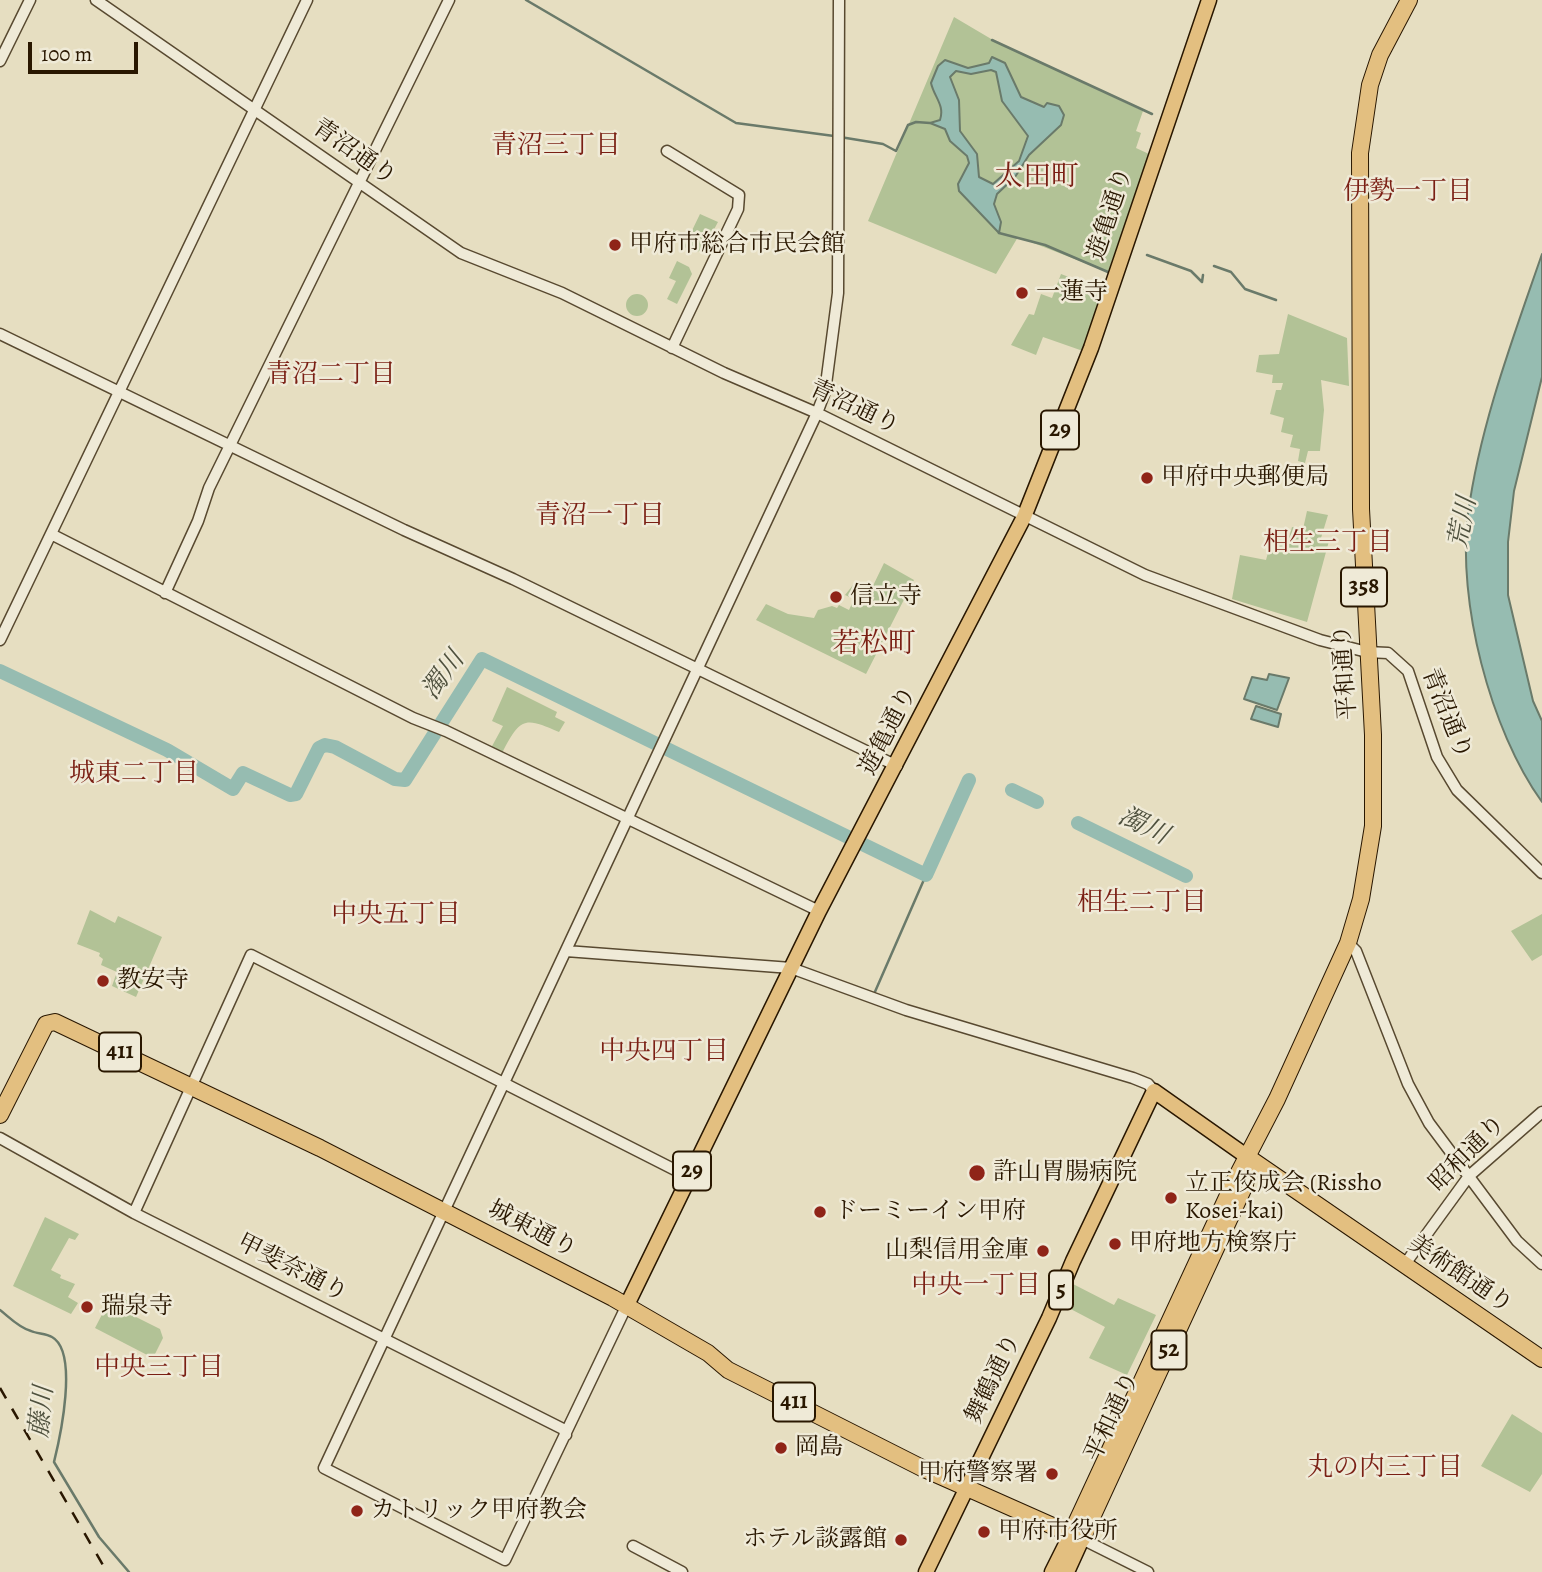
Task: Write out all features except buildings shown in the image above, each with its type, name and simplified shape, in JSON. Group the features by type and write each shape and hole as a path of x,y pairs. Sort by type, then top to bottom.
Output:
{"highway":[{"name":"平和通り","path":"1077,1537 1245,1185 1249,1158 1348,943 1361,899 1373,826 1373,735 1361,509 1360,153 1370,85 1380,55 1409,0"},
{"name":"城東通り","path":"0,1115 48,1022 55,1022 446,1212 626,1307 708,1353 728,1370 967,1488 1077,1537"},
{"name":"美術館通り","path":"1249,1158 1542,1359"}],"main road":[{"name":"遊亀通り","path":"626,1307 819,911 857,843 1024,517 1091,348 1209,0"},
{"path":"1154,1091 1249,1158"},
{"name":"舞鶴通り","path":"926,1572 1049,1318 1073,1261 1154,1091"},
{"path":"1052,1572 1077,1537"},
{"path":"1067,1572 1077,1537"}],"street":[{"path":"0,45 22,0"},
{"path":"0,61 30,0"},
{"name":"青沼通り","path":"96,0 461,253 562,293 672,348 817,413 1024,517 1176,587 1320,640 1367,652 1388,653 1402,662 1408,671 1437,757 1457,790 1542,873"},
{"path":"0,640 307,0"},
{"path":"165,593 230,445 449,0"},
{"path":"626,1307 505,1560 324,1468 446,1212 825,392 838,293 839,0"},
{"path":"667,151 739,195 738,209 672,348"},
{"path":"0,334 404,530 516,580 897,766"},
{"path":"51,534 434,726 819,911"},
{"path":"1348,943 1356,951 1408,1084 1429,1123 1517,1241 1542,1264"},
{"path":"566,951 791,968 901,1008 1133,1078 1148,1084 1154,1091"},
{"path":"134,1213 251,955 689,1177"},
{"name":"昭和通り","path":"1405,1264 1469,1176 1542,1112"},
{"name":"甲斐奈通り","path":"0,1138 134,1213 563,1429 566,1435"},
{"path":"1077,1537 1148,1572"},
{"path":"633,1546 682,1572"}],"green space":[{"path":"954,17 998,43 1143,111 1136,131 1141,133 1136,148 1149,154 1108,272 1018,237 996,274 868,221"},
{"path":"700,214 718,222 703,250 696,252 684,247"},
{"path":"677,261 689,267 692,274 677,304 667,299 676,281 669,278"},
{"path":"1061,274 1105,291 1083,351 1043,337 1036,355 1011,345 1029,314 1034,315 1041,294 1052,298"},
{"path":"633,294 641,294 648,301 648,309 641,316 633,316 626,309 626,301"},
{"path":"1288,314 1347,338 1349,386 1321,380 1324,410 1320,451 1308,451 1305,463 1298,461 1300,449 1290,447 1293,435 1281,432 1284,418 1270,414 1276,390 1281,390 1283,383 1272,383 1273,375 1256,372 1259,355 1279,354"},
{"path":"1307,511 1328,515 1321,538 1329,541 1307,622 1232,599 1240,555 1266,560 1272,538 1288,541 1292,527 1303,529"},
{"path":"884,563 914,580 866,674 756,620 766,604 788,614 814,618 818,610 832,606 837,608 839,605 849,610 854,599 845,595 853,585 870,592"},
{"path":"507,687 557,712 555,717 565,722 559,732 538,724 524,723 514,733 502,753 491,748 503,726 492,721"},
{"path":"90,910 115,923 118,916 162,937 136,997 112,986 117,972 101,965 103,959 99,956 100,953 77,944"},
{"path":"1542,914 1542,955 1532,961 1511,931"},
{"path":"45,1217 79,1234 75,1240 69,1238 51,1270 61,1275 60,1278 75,1284 68,1297 78,1303 71,1314 13,1286"},
{"path":"1071,1283 1114,1305 1118,1298 1156,1315 1127,1375 1089,1358 1105,1327 1063,1305"},
{"path":"113,1293 136,1305 132,1315 160,1329 163,1338 153,1358 95,1328"},
{"path":"1512,1414 1542,1433 1542,1474 1530,1492 1481,1466"}],"water":[{"path":"992,57 1005,63 1021,97 1044,107 1047,103 1059,106 1064,115 1061,125 1029,155 1015,177 997,194 994,204 1001,222 999,233 959,191 958,184 969,163 967,156 950,141 945,129 930,123 940,120 941,115 931,83 938,66 945,60 968,68 989,63","holes":["991,70 996,72 1002,101 1028,136 1019,161 993,184 979,177 977,154 960,131 959,100 950,77 956,71 971,74"]},
{"path":"1542,254 1542,377 1514,491 1508,542 1508,595 1533,701 1542,721 1542,802 1523,773 1507,739 1481,664 1468,586 1466,548 1473,481 1489,415"},
{"path":"1269,674 1289,678 1277,710 1244,699 1252,677 1267,680"},
{"path":"1256,706 1281,714 1278,727 1251,719"}],"waterway":[{"path":"526,0 736,123 834,136"},
{"path":"992,40 1152,114"},
{"path":"840,137 883,144 896,151 908,125 916,122 930,123"},
{"path":"999,233 1045,245 1108,272"},
{"path":"1147,255 1191,271 1202,282 1203,275"},
{"path":"1214,266 1231,272 1245,289 1276,300"},
{"name":"濁川","path":"0,671 167,750 233,789 243,773 290,795 296,794 319,748 325,745 335,747 395,779 405,780 482,659 926,875 969,780"},
{"name":"濁川","path":"1012,790 1037,802"},
{"name":"濁川","path":"1078,823 1186,876"},
{"path":"874,994 926,875"},
{"name":"藤川","path":"0,1310 22,1327 52,1337 60,1346 65,1359 66,1377 54,1462 99,1537 129,1572"}],"railway":[{"path":"0,1388 107,1572"}],"place":[{"name":"甲府市総合市民会館","path":"615,245"},
{"name":"一蓮寺","path":"1022,293"},
{"name":"甲府中央郵便局","path":"1147,478"},
{"name":"信立寺","path":"836,597"},
{"name":"教安寺","path":"103,981"},
{"name":"許山胃腸病院","path":"977,1173"},
{"name":"立正佼成会 (Rissho Kosei-kai)","path":"1171,1198"},
{"name":"ドーミーイン甲府","path":"820,1212"},
{"name":"甲府地方検察庁","path":"1115,1244"},
{"name":"山梨信用金庫","path":"1043,1251"},
{"name":"瑞泉寺","path":"87,1307"},
{"name":"岡島","path":"781,1448"},
{"name":"甲府警察署","path":"1052,1474"},
{"name":"カトリック甲府教会","path":"357,1511"},
{"name":"甲府市役所","path":"984,1532"},
{"name":"ホテル談露館","path":"901,1540"}],"district":[{"name":"青沼三丁目","path":"556,147"},
{"name":"太田町","path":"1037,178"},
{"name":"伊勢一丁目","path":"1408,193"},
{"name":"青沼二丁目","path":"331,376"},
{"name":"青沼一丁目","path":"600,517"},
{"name":"相生三丁目","path":"1328,544"},
{"name":"若松町","path":"874,645"},
{"name":"城東二丁目","path":"134,775"},
{"name":"相生二丁目","path":"1142,904"},
{"name":"中央五丁目","path":"396,916"},
{"name":"中央四丁目","path":"664,1053"},
{"name":"中央一丁目","path":"976,1287"},
{"name":"中央三丁目","path":"159,1369"},
{"name":"丸の内三丁目","path":"1385,1469"}],"water label":[{"name":"荒川","path":"1464,523"}]}
